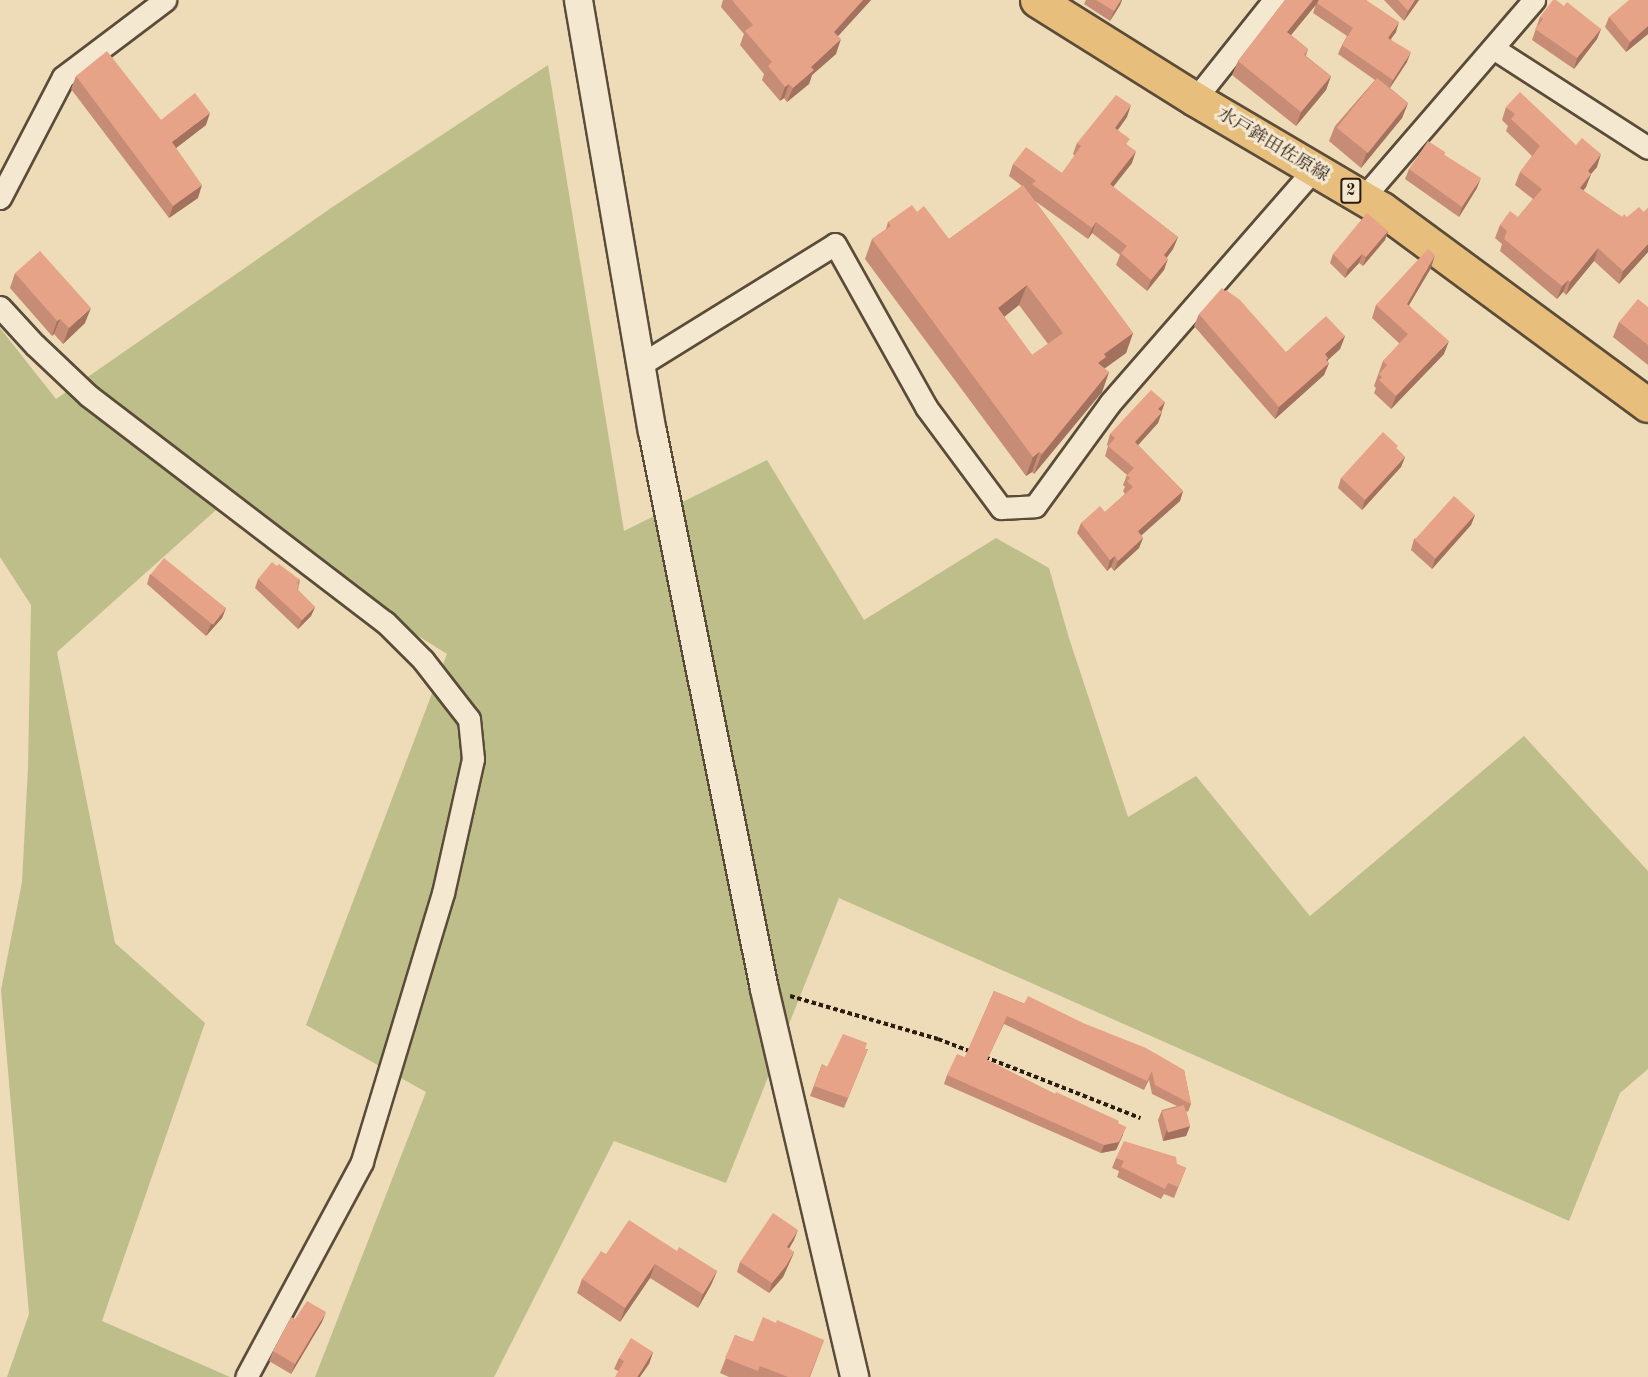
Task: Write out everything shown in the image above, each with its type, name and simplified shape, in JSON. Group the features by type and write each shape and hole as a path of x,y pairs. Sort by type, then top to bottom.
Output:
{"main road":[{"name":"水戸鉾田佐原線","path":"1038,0 1195,99 1382,209 1648,405"}],"street":[{"path":"0,198 63,77 159,7 165,0"},
{"path":"578,0 640,365 764,989 854,1377"},
{"path":"1195,99 1274,0"},
{"path":"1363,198 1534,0"},
{"path":"1493,48 1648,148"},
{"path":"640,365 835,244 926,406 1001,508 1035,506 1110,403 1314,169"},
{"path":"0,307 35,345 89,396 385,622 423,660 469,719 473,759 442,893 362,1162 246,1377"}],"path":[{"path":"764,989 938,1039 1140,1118"}],"green space":[{"path":"548,65 624,531 767,460 864,620 996,538 1049,568 1069,638 1128,817 1196,776 1310,916 1524,736 1648,871 1648,1069 1620,1093 1569,1221 839,898 726,1183 614,1141 494,1377 315,1377 426,1092 306,1025 447,654 216,510 57,652 115,943 205,1023 102,1321 230,1377 7,1377 29,1314 1,990 22,882 28,768 31,605 0,557 0,328 56,399 334,206"}],"building":[{"path":"732,0 863,0 834,32 841,39 811,67 814,70 793,88 789,84 785,87 768,66 772,62 745,31 753,25"},
{"path":"1096,0 1121,0 1114,11"},
{"path":"1285,0 1313,0 1287,32 1308,49 1304,55 1331,76 1301,112 1238,61"},
{"path":"1319,0 1366,0 1399,22 1388,38 1411,52 1393,80 1342,45 1353,28 1317,3"},
{"path":"1398,0 1415,0 1408,11"},
{"path":"1553,0 1564,6 1567,2 1601,29 1577,58 1535,29 1543,19 1540,17"},
{"path":"1629,0 1648,0 1648,26 1630,42 1609,17"},
{"path":"107,51 161,120 195,93 210,113 172,142 202,185 173,206 76,76"},
{"path":"1377,78 1408,103 1368,153 1337,128"},
{"path":"1520,92 1576,145 1582,138 1601,154 1588,171 1591,174 1580,188 1622,217 1624,214 1627,217 1639,207 1644,212 1648,208 1648,244 1623,271 1598,248 1570,282 1568,280 1562,286 1504,239 1507,231 1500,225 1510,211 1518,217 1542,189 1520,172 1540,146 1511,119 1515,114 1506,107"},
{"path":"1116,95 1131,105 1115,128 1130,139 1126,144 1136,151 1110,184 1178,237 1164,255 1168,259 1151,280 1121,253 1127,246 1096,222 1092,228 1032,184 1036,181 1013,164 1026,147 1062,173 1081,146 1077,143"},
{"path":"1428,141 1445,152 1443,154 1481,178 1462,207 1409,169"},
{"path":"1023,185 1133,333 1104,354 1106,357 1098,363 1109,372 1042,454 1039,452 1033,457 872,239 891,226 888,222 912,205 917,212 924,206 949,239","holes":["1027,285 1063,333 1032,355 998,308"]},
{"path":"1367,213 1388,231 1366,257 1362,254 1348,269 1333,254"},
{"path":"1428,249 1435,255 1407,304 1449,341 1396,396 1379,380 1382,377 1379,374 1387,365 1383,361 1408,334 1376,305"},
{"path":"40,251 91,308 69,328 60,319 57,321 15,273"},
{"path":"1222,288 1240,300 1286,352 1326,316 1345,336 1325,354 1329,363 1279,407 1199,314"},
{"path":"1638,299 1648,307 1648,345 1619,322"},
{"path":"1151,390 1165,402 1158,409 1162,412 1135,442 1183,491 1138,531 1143,538 1118,561 1115,556 1110,560 1081,523 1100,506 1105,512 1133,487 1127,481 1130,478 1127,475 1134,468 1108,446 1115,438 1110,434"},
{"path":"1383,432 1398,446 1396,448 1405,457 1365,500 1341,478"},
{"path":"1454,496 1475,515 1435,559 1415,540"},
{"path":"164,558 226,608 213,625 151,574"},
{"path":"272,562 277,566 279,564 300,580 297,583 299,585 297,589 315,607 302,620 258,579"},
{"path":"994,991 1024,1004 1028,996 1083,1023 1146,1048 1184,1070 1191,1104 1155,1085 1152,1071 1147,1081 1007,1016 987,1060 1055,1094 1056,1092 1119,1121 1118,1123 1126,1127 1119,1142 1104,1145 947,1075 957,1054 965,1057"},
{"path":"843,1034 867,1043 865,1049 868,1049 848,1098 814,1086 822,1064 827,1067"},
{"path":"1184,1105 1190,1126 1168,1132 1162,1111"},
{"path":"1124,1141 1176,1157 1177,1164 1186,1168 1178,1187 1168,1183 1165,1189 1121,1167 1124,1161 1116,1158"},
{"path":"773,1213 798,1230 787,1247 794,1252 772,1283 740,1262"},
{"path":"629,1220 677,1251 679,1247 717,1271 703,1294 655,1264 625,1308 582,1279 601,1251 606,1254"},
{"path":"307,1301 326,1312 295,1364 273,1351 291,1317 295,1319"},
{"path":"763,1317 776,1323 777,1320 824,1340 809,1377 788,1377 760,1366 758,1371 725,1358 735,1335 753,1342"},
{"path":"631,1338 653,1352 637,1377 615,1377 624,1361 619,1358"}]}
